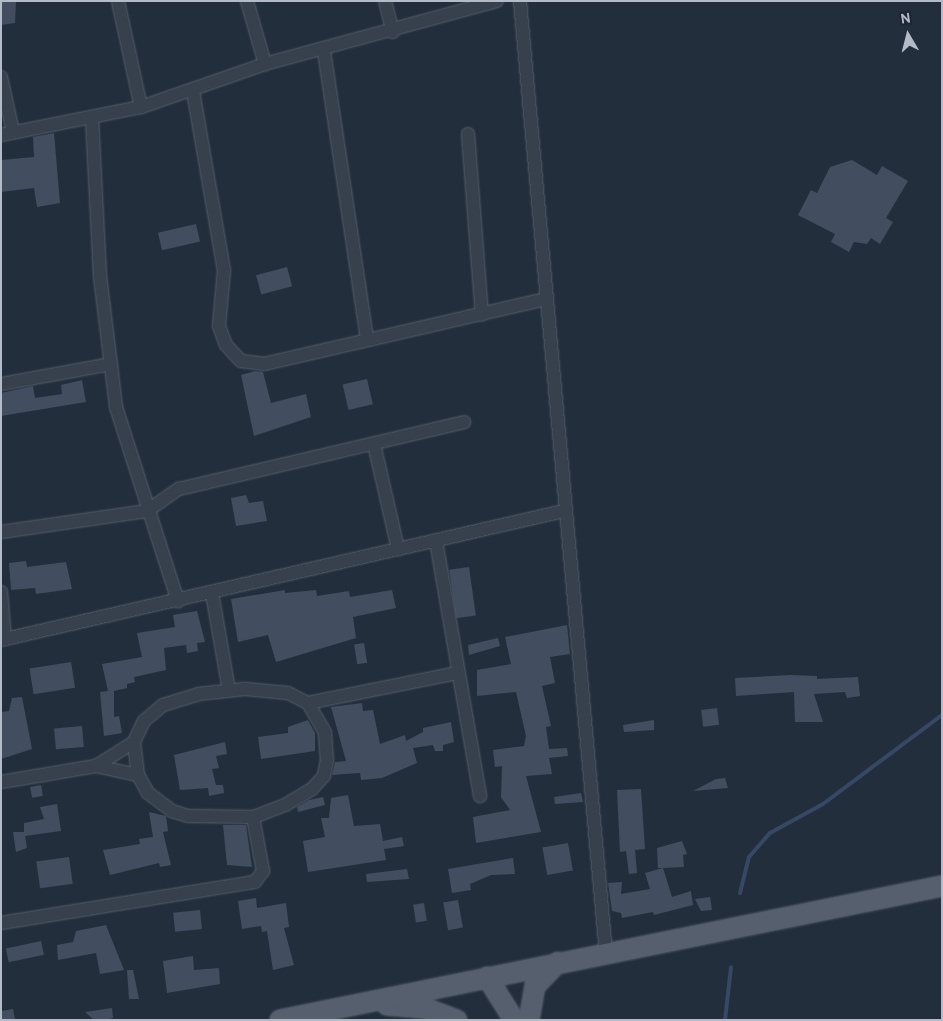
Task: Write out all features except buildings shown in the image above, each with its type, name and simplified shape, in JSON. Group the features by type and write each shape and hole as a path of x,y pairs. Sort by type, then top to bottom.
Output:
{"main road":[{"path":"280,1020 942,886"},
{"path":"529,1020 535,986 559,962"},
{"path":"487,977 514,1020"},
{"path":"367,1003 425,1008 457,1020"}],"street":[{"path":"118,1 141,107"},
{"path":"247,1 264,64"},
{"path":"385,1 393,32"},
{"path":"1,76 7,134 141,107 193,91 264,64 324,51 497,1"},
{"path":"520,1 564,511 606,953"},
{"path":"324,51 367,340"},
{"path":"193,91 224,270 219,326 226,345 241,361 264,364 545,299"},
{"path":"92,118 100,276 120,423 147,511 178,601"},
{"path":"468,134 482,314"},
{"path":"1,384 111,364"},
{"path":"1,532 147,511 179,489 464,422"},
{"path":"374,444 398,549"},
{"path":"1,592 3,639 178,601 564,511"},
{"path":"436,541 457,674 480,796"},
{"path":"212,593 229,690"},
{"path":"308,703 457,674"},
{"path":"96,766 134,742 144,721 163,705 229,690 288,693 308,703 325,734 324,776 312,789 285,805 253,816 212,818 172,810 148,793 138,775 134,742"},
{"path":"1,782 96,766 138,775"},
{"path":"1,923 255,882 263,872 253,816"}],"waterway":[{"path":"740,893 749,857 770,833 823,804 942,715"},
{"path":"725,1020 731,967"}]}
